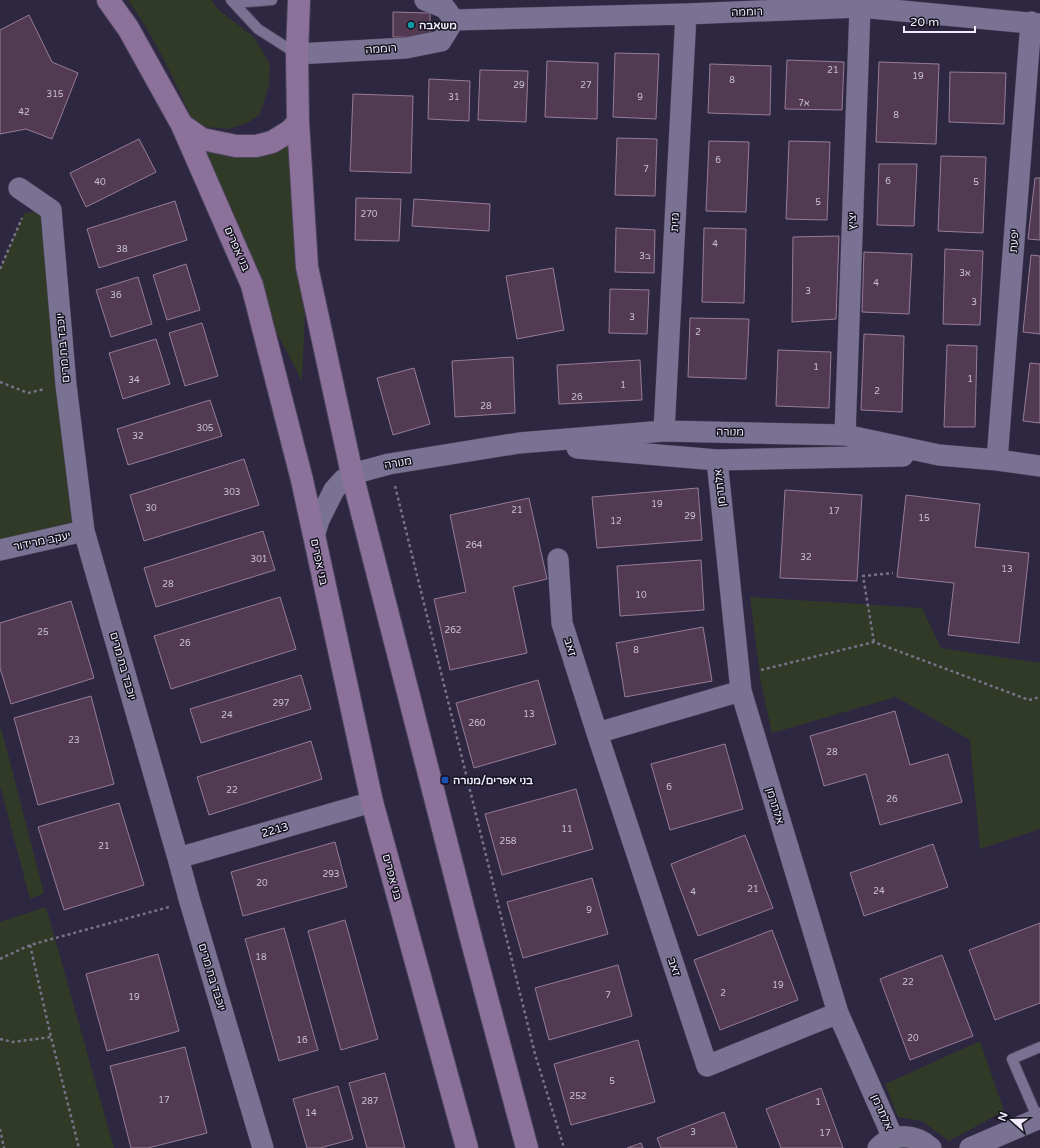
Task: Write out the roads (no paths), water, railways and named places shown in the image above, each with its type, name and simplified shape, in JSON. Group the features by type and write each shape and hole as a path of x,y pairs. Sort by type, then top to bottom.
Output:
{"main road":[{"name":"בני אפרים","path":"108,0 128,28 182,124 252,285 302,480 372,802 467,1148"},
{"path":"298,0 298,122 307,267 352,474 472,942 527,1148"},
{"path":"182,124 202,139 236,146 256,146 272,142 290,131 298,122"}],"street":[{"path":"425,0 445,8 454,20"},
{"name":"רוממה","path":"297,54 406,48 441,41 454,20 686,14 860,7 1036,23"},
{"name":"יציץ","path":"845,435 860,7"},
{"name":"גזית","path":"664,431 686,14"},
{"name":"יפעת","path":"997,460 1036,23"},
{"name":"יוכבד בת מרים","path":"19,188 52,210 66,385 84,531 190,902 263,1148"},
{"name":"מנורה","path":"314,536 319,520 334,490 343,480 352,474 389,464 519,443 664,431 845,435 939,455"},
{"name":"מנורה","path":"519,443 717,460 939,455 997,460 1040,466"},
{"name":"אלתרמן","path":"717,460 740,684 838,1013 885,1143"},
{"name":"יעקב מרידור","path":"0,550 84,531"},
{"name":"זאב","path":"558,559 562,623 707,1066 838,1013"},
{"path":"597,733 740,684"},
{"name":"2213","path":"178,858 372,802"},
{"path":"970,1148 1039,1118"},
{"path":"885,1143 905,1136 916,1138 926,1143 931,1148"}],"lane":[{"path":"233,1 272,0"},
{"path":"233,1 258,29 297,54"},
{"path":"1039,1118 1012,1059 1040,1047"}],"place":[{"name":"משאבה","path":"411,25"},
{"name":"בני אפרים/מנורה","path":"445,780"}]}
